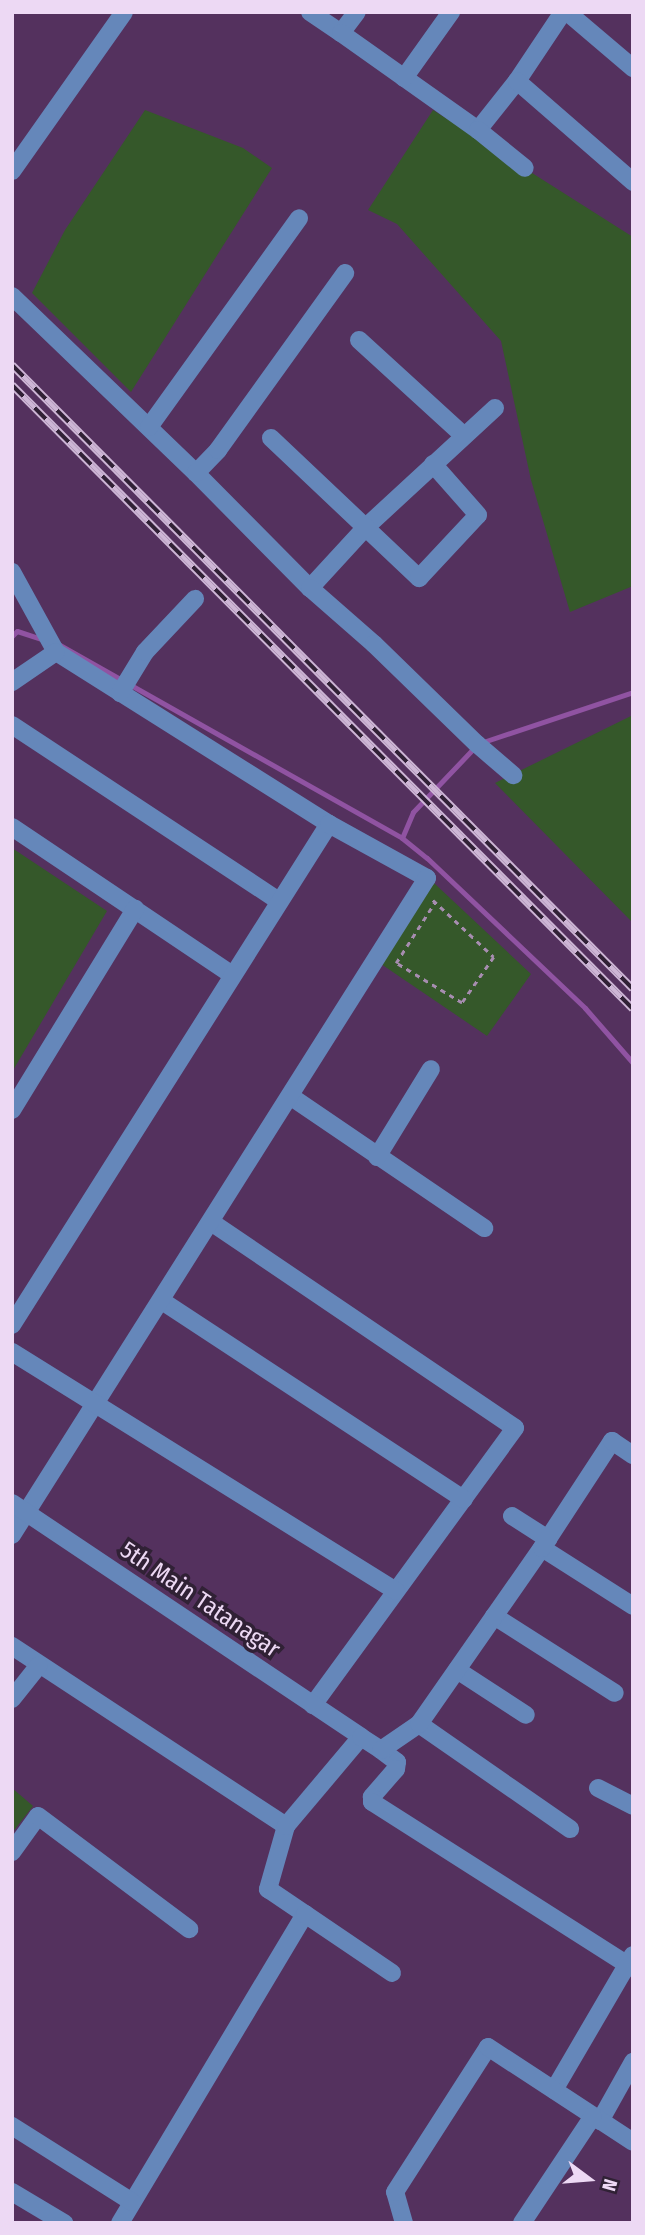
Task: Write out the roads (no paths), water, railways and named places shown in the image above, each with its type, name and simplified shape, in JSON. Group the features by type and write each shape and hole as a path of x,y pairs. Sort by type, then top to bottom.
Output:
{"street":[{"path":"12,170 124,12"},
{"path":"310,12 478,130 525,168"},
{"path":"341,33 356,12"},
{"path":"404,78 451,12"},
{"path":"478,130 565,12 633,68"},
{"path":"517,80 633,182"},
{"path":"149,427 299,218"},
{"path":"197,473 218,450 345,273"},
{"path":"12,296 197,473 310,589 374,644 477,744 513,775"},
{"path":"359,340 464,436"},
{"path":"310,589 366,527 495,408"},
{"path":"271,438 416,578 420,578 478,515 433,464"},
{"path":"12,572 55,651 330,824 427,878 28,1514 12,1535"},
{"path":"120,693 145,652 195,599"},
{"path":"12,682 55,651"},
{"path":"12,725 279,901"},
{"path":"12,1325 330,824"},
{"path":"12,827 232,975"},
{"path":"12,1110 135,909"},
{"path":"377,1157 431,1069"},
{"path":"290,1096 484,1228"},
{"path":"211,1222 515,1429 313,1704"},
{"path":"162,1301 464,1499"},
{"path":"12,1352 396,1591"},
{"path":"554,2090 631,1963 372,1802 372,1797 396,1769 397,1762 381,1750 419,1724 545,1544 612,1441 633,1455"},
{"name":"5th Main Tatanagar","path":"12,1503 381,1750"},
{"path":"512,1517 545,1544 633,1606"},
{"path":"494,1616 615,1693"},
{"path":"12,1646 286,1826"},
{"path":"12,1699 39,1665"},
{"path":"457,1670 526,1715"},
{"path":"419,1724 570,1829"},
{"path":"361,1737 286,1826 268,1889 392,1973"},
{"path":"598,1788 633,1806"},
{"path":"12,1852 38,1816 189,1929"},
{"path":"120,2223 305,1914"},
{"path":"404,2223 395,2192 488,2047 633,2142"},
{"path":"522,2223 597,2118 633,2062"},
{"path":"12,2126 132,2202"},
{"path":"12,2192 64,2223"}],"waterway":[{"path":"12,636 17,631 42,639"},
{"path":"58,644 402,838 427,858 585,1008 633,1063"},
{"path":"483,742 633,692"},
{"path":"402,838 413,812 475,747"}],"railway":[{"path":"12,365 633,989"},
{"path":"12,385 633,1009"}]}
